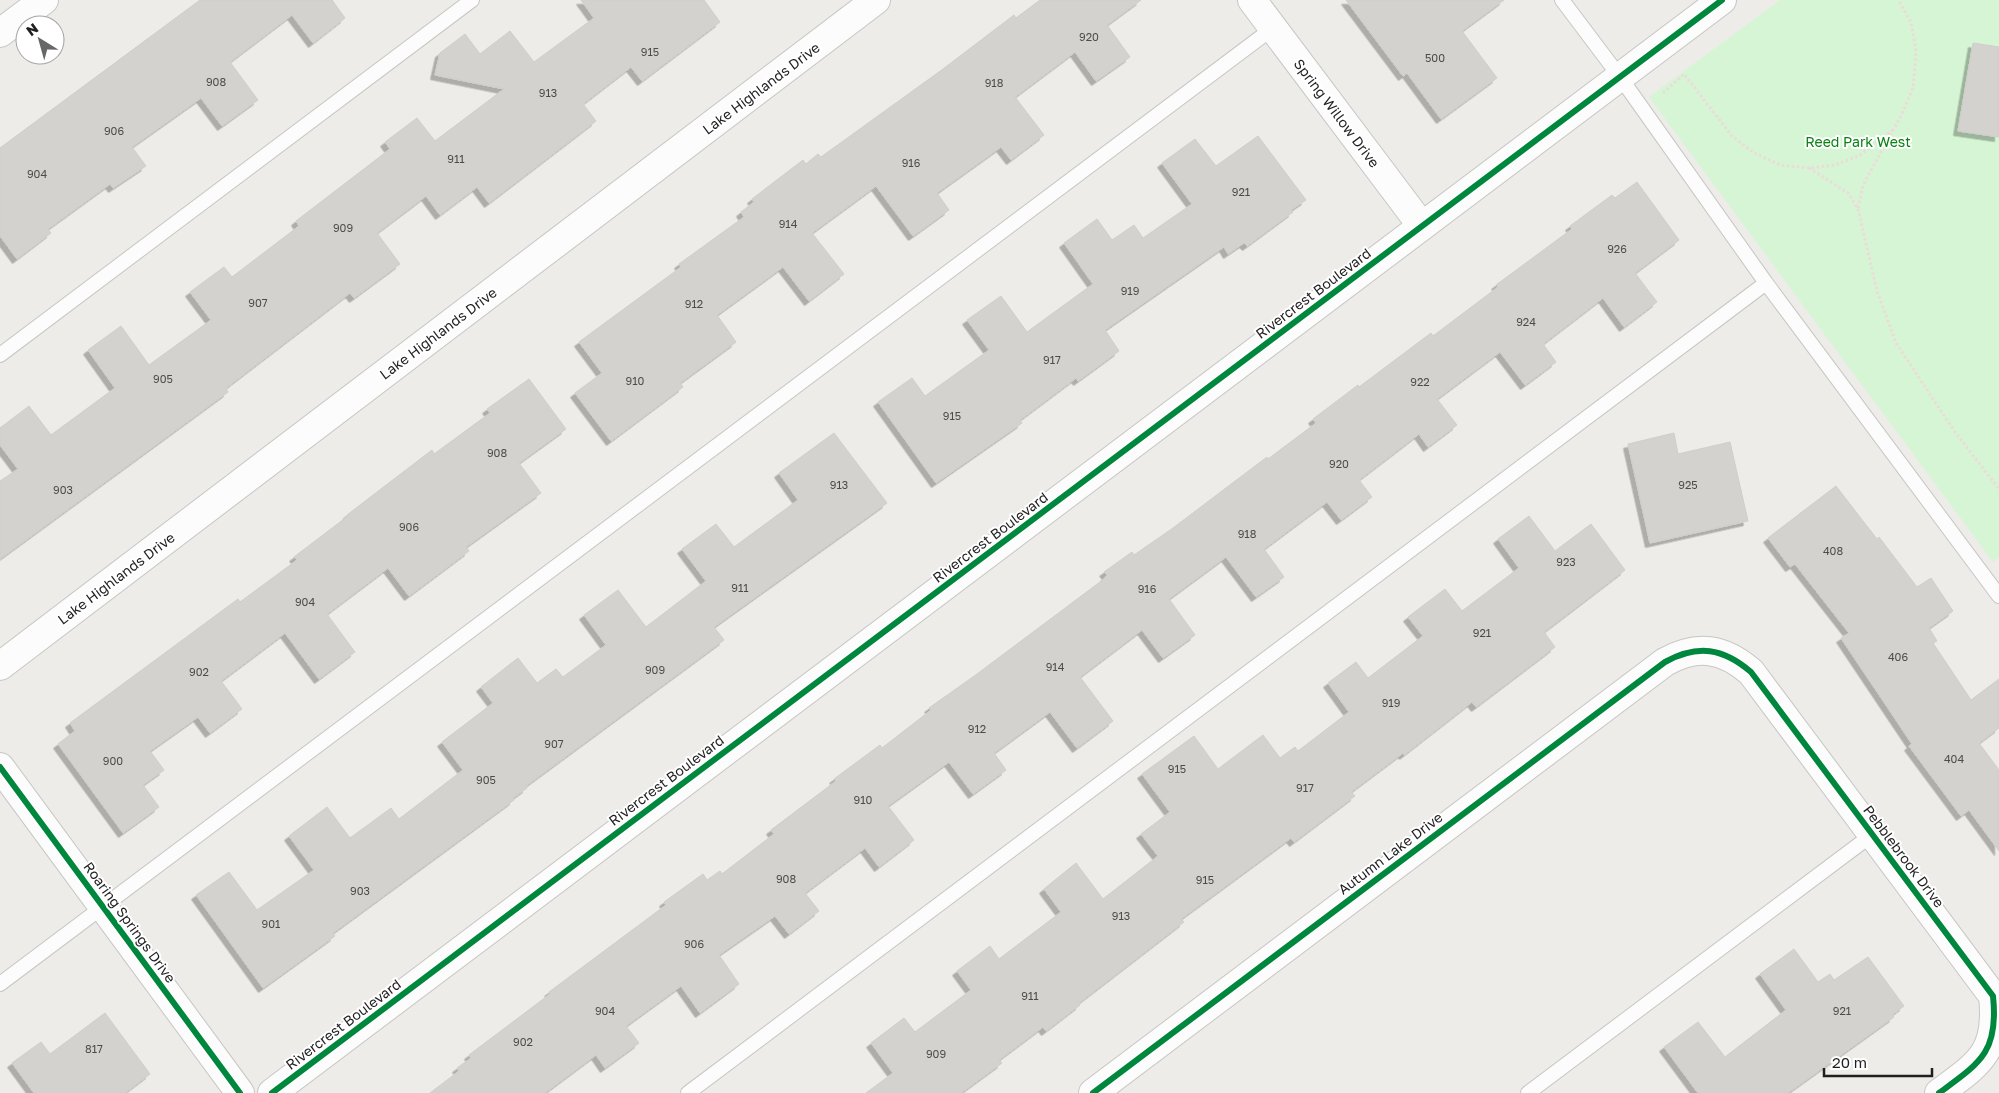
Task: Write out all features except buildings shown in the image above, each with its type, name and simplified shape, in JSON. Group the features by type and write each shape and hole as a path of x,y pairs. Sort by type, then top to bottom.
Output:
{"street":[{"path":"0,33 44,0"},
{"name":"Lake Highlands Drive","path":"0,666 876,0"},
{"name":"Spring Willow Drive","path":"1252,0 1422,226"},
{"name":"Rivercrest Boulevard","path":"272,1093 1722,0"},
{"name":"Pebblebrook Drive","path":"1710,650 1726,654 1739,661 1752,672 1993,996 1996,1016 1993,1037 1984,1056 1970,1071 1939,1093"},
{"name":"Autumn Lake Drive","path":"1093,1093 1665,662 1679,654 1710,650"},
{"name":"Roaring Springs Drive","path":"0,767 240,1093"}],"lane":[{"path":"0,355 472,0"},
{"path":"1562,0 1641,106 1766,283 1999,596"},
{"path":"0,984 1272,28"},
{"path":"688,1093 1766,283"},
{"path":"1528,1093 1873,834"}],"path":[{"path":"1858,209 1863,185 1901,116 1913,88 1916,52 1911,22 1898,0"},
{"path":"1641,106 1663,92 1684,74 1732,136 1754,154 1780,165 1808,168 1835,165 1859,156 1892,130"},
{"path":"1808,168 1848,193 1858,209 1876,291 1896,343 1955,432 1999,489"}],"green space":[{"name":"Reed Park West","path":"1780,0 1999,0 1999,557 1993,562 1649,97"}],"cycle path":[{"path":"272,1093 1722,0"},
{"path":"1093,1093 1665,662 1677,656 1699,651 1710,651 1730,658 1751,672 1993,996 1993,1031 1984,1054 1966,1073 1939,1093"},
{"path":"0,767 240,1093"}]}
